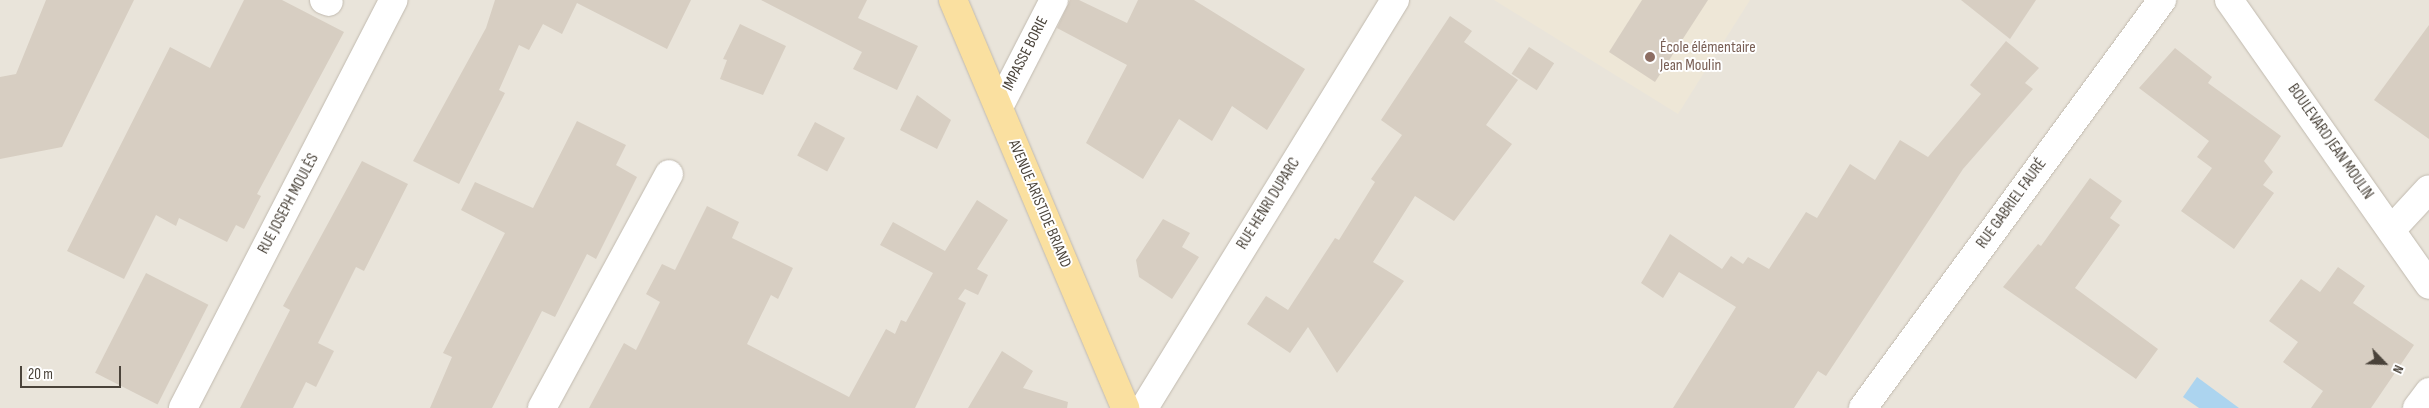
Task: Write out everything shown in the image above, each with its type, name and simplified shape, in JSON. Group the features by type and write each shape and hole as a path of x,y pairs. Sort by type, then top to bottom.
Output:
{"main road":[{"name":"AVENUE ARISTIDE BRIAND","path":"953,0 1125,408"}],"street":[{"name":"RUE JOSEPH MOULÈS","path":"183,408 394,0"},
{"name":"IMPASSE BORIE","path":"999,107 1054,0"},
{"name":"RUE HENRI DUPARC","path":"1144,408 1395,0"},
{"name":"RUE GABRIEL FAURÉ","path":"1863,408 2162,0"},
{"name":"BOULEVARD JEAN MOULIN","path":"2229,0 2392,229 2429,285"},
{"path":"542,408 669,174"},
{"path":"2392,229 2414,211 2429,189"},
{"path":"2417,408 2429,392"}],"shaded area":[{"path":"0,0 2429,0 2429,408 0,408"},
{"name":"École élémentaire Jean Moulin","path":"1494,0 1750,0 1678,114"}],"water":[{"path":"2197,377 2239,408 2199,408 2183,397"}],"building":[{"path":"46,0 134,0 62,147 0,159 0,77 16,74"},
{"path":"244,0 282,0 344,32 257,194 261,196 244,229 236,225 227,242 179,218 176,226 156,215 124,279 67,251 170,47 210,68"},
{"path":"495,0 691,0 667,49 577,3 562,34 543,24 529,50 519,45 499,90 505,93 459,184 413,161 486,28"},
{"path":"761,0 867,0 858,18 918,46 897,90 853,69 862,52"},
{"path":"1070,0 1079,0 1127,23 1138,0 1194,0 1305,69 1267,130 1232,106 1212,141 1179,119 1143,179 1086,143 1127,65 1057,28"},
{"path":"1642,0 1708,0 1655,82 1609,52"},
{"path":"1961,0 2036,0 2010,39"},
{"path":"1450,16 1472,31 1464,42 1518,80 1486,125 1512,144 1454,221 1415,196 1373,262 1404,281 1337,373 1308,327 1290,353 1247,324 1266,296 1288,310 1335,238 1339,240 1375,182 1371,179 1402,135 1381,120"},
{"path":"740,24 786,46 763,95 720,79 727,60 723,59"},
{"path":"2429,25 2429,139 2374,100"},
{"path":"2006,41 2039,68 2025,83 2033,89 1963,169 1826,376 1818,371 1794,408 1673,408 1736,307 1679,272 1663,298 1641,283 1670,234 1722,269 1731,256 1743,264 1748,257 1769,269 1806,212 1817,218 1850,164 1875,180 1900,140 1928,157 1981,94 1970,85"},
{"path":"1529,47 1554,63 1537,90 1512,74"},
{"path":"2175,48 2212,77 2208,83 2281,136 2264,161 2273,172 2263,185 2274,193 2234,249 2181,211 2212,168 2197,157 2209,141 2139,88"},
{"path":"917,95 951,120 937,149 900,130"},
{"path":"577,121 626,145 616,165 637,177 596,259 587,254 555,317 542,311 492,408 430,408 452,357 443,353 505,233 461,210 475,182 533,208"},
{"path":"815,122 845,138 827,172 797,156"},
{"path":"362,161 408,184 364,271 356,267 318,343 334,351 316,387 306,382 293,408 240,408 290,310 283,306"},
{"path":"2090,178 2122,201 2110,218 2120,225 2075,288 2158,349 2136,379 2003,287 2038,244 2041,246"},
{"path":"977,200 1008,220 977,269 988,275 978,295 965,289 958,299 966,303 915,408 589,408 624,343 636,350 660,302 646,294 662,264 675,270 707,206 739,222 732,238 793,268 778,299 771,295 747,344 849,397 886,329 895,334 901,320 906,322 933,273 880,245 893,222 945,251"},
{"path":"1163,219 1190,233 1182,247 1199,257 1172,299 1139,277 1136,260"},
{"path":"2338,267 2365,286 2353,303 2414,345 2371,408 2311,408 2323,391 2283,362 2298,342 2269,321 2301,279 2320,292"},
{"path":"146,273 208,305 158,405 95,373"},
{"path":"1002,351 1033,371 1023,388 1068,402 1067,408 968,408"}],"place":[{"name":"École élémentaire Jean Moulin","path":"1650,57"}]}
